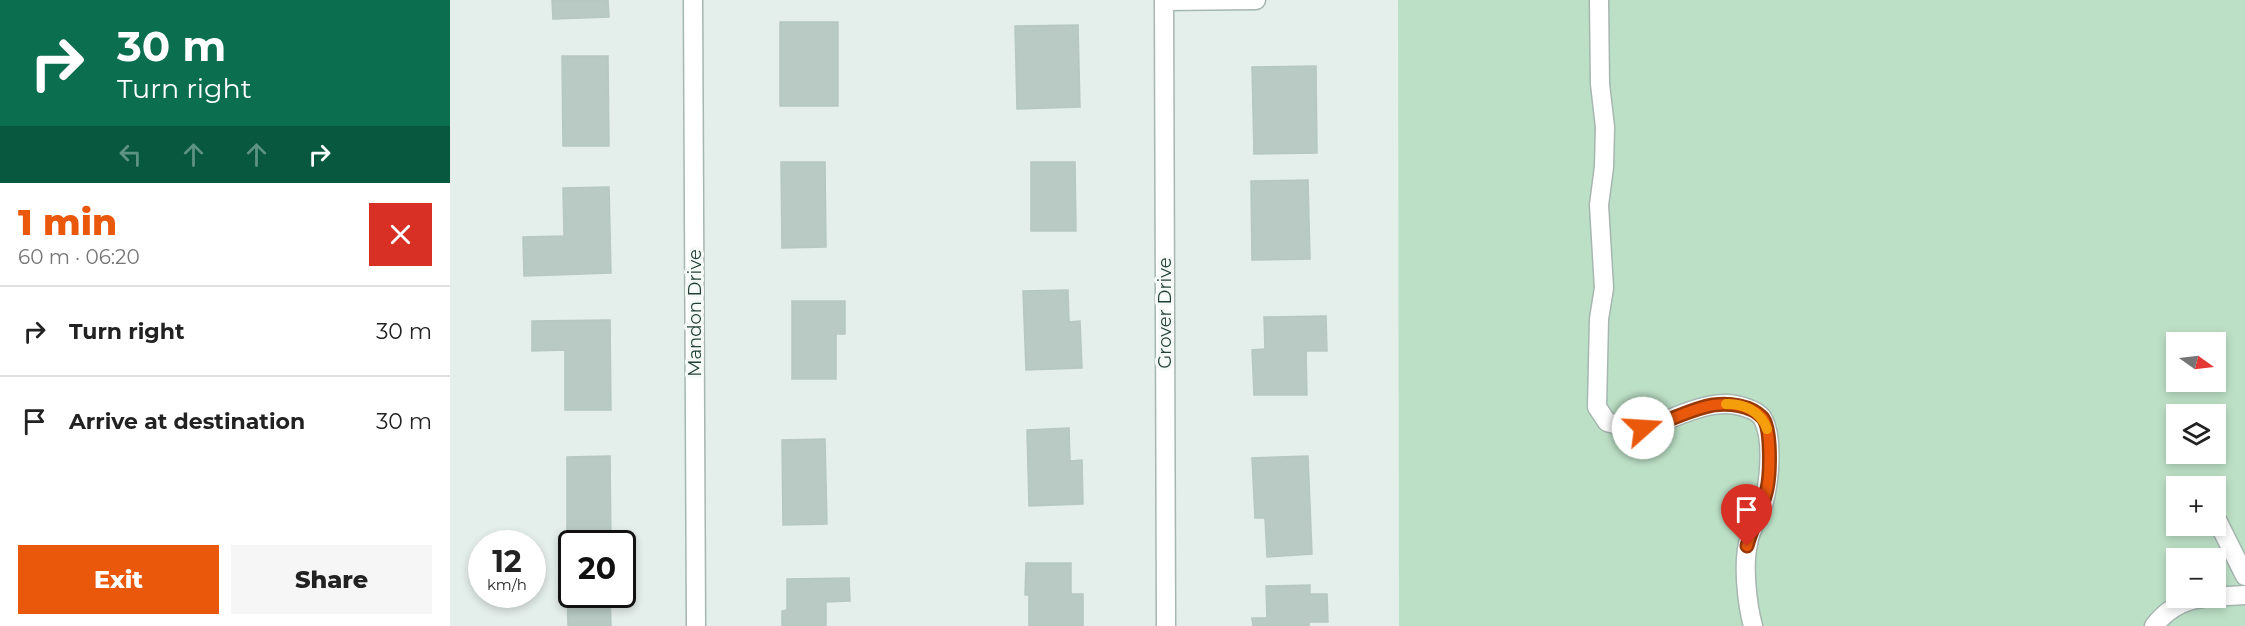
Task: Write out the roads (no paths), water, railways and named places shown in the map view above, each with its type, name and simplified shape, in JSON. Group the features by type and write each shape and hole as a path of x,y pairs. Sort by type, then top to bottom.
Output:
{"street":[{"name":"Mandon Drive","path":"693,0 696,626"},
{"path":"1164,0 1256,0"},
{"name":"Grover Drive","path":"1164,0 1166,626"},
{"path":"1599,0 1600,84 1605,127 1604,166 1599,205 1604,288 1599,319 1597,406 1607,422 1627,427 1643,428 1713,405 1732,404 1749,408 1763,417 1768,432 1768,488 1752,526 1747,546 1747,582 1753,626"},
{"path":"2225,536 2245,576"},
{"path":"2154,626 2162,616 2177,605 2193,598 2245,595"}]}
